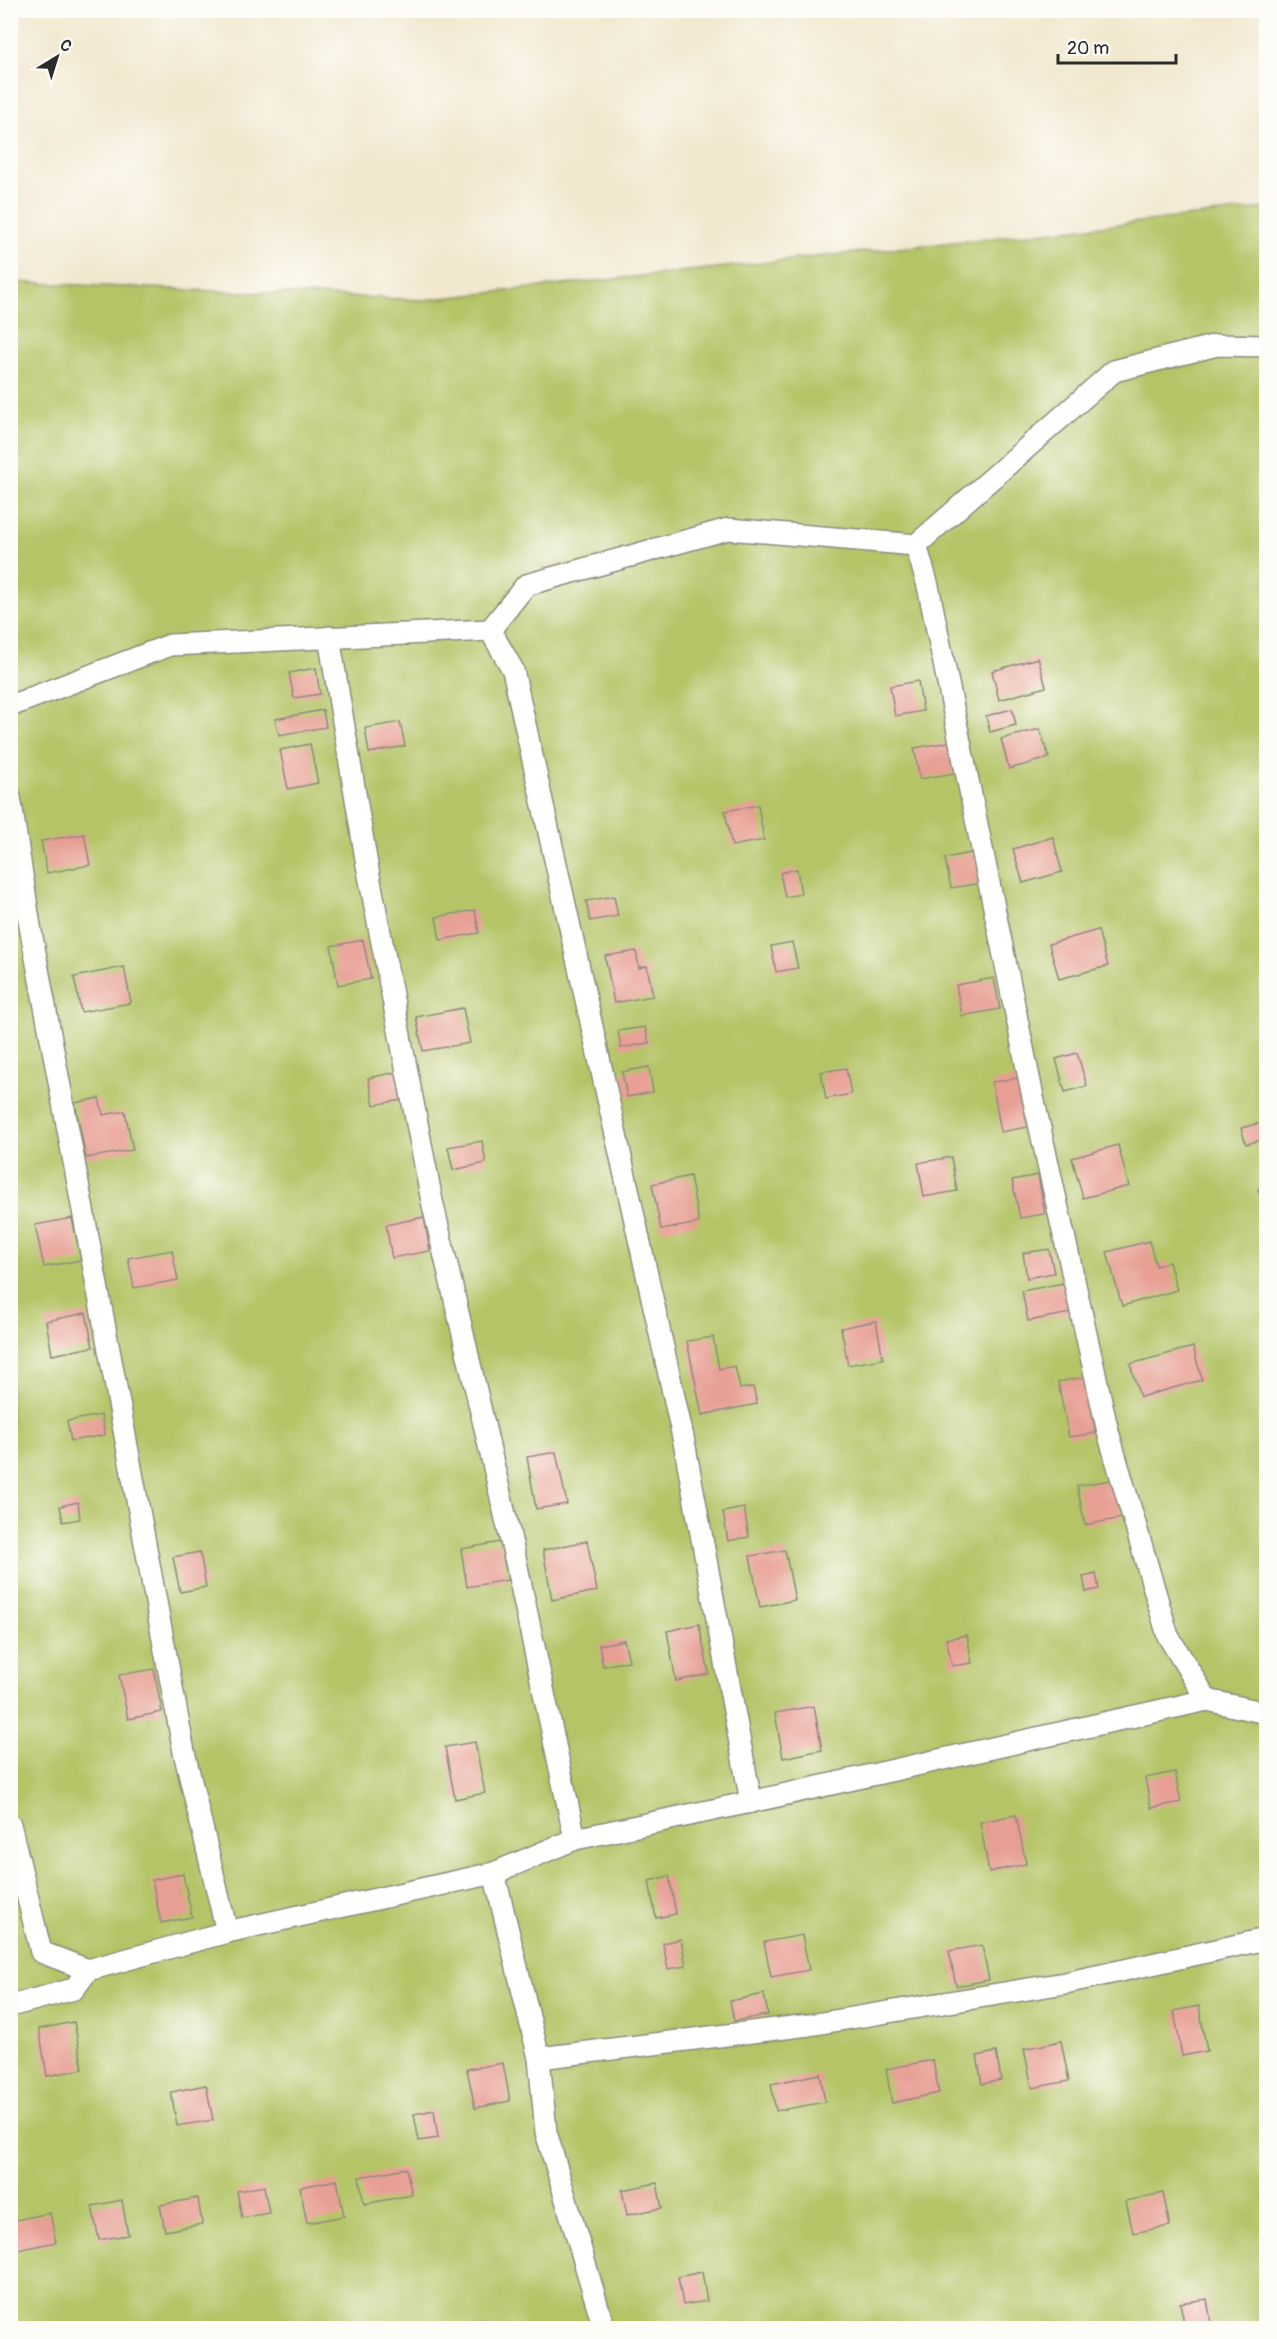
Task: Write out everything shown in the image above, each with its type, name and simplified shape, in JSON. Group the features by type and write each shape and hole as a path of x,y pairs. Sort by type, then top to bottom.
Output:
{"lane":[{"path":"10,706 170,645 490,630 526,585 729,529 916,545 1114,371 1217,345 1266,346"},
{"path":"916,545 928,586 1033,1097 1108,1432 1168,1636 1207,1700"},
{"path":"490,630 513,670 684,1442 751,1803"},
{"path":"328,637 367,865 432,1201 516,1562 575,1839"},
{"path":"10,797 36,960 184,1752 227,1932"},
{"path":"10,1824 41,1952 88,1970 227,1932 494,1873 575,1839 751,1803 1207,1700 1266,1713"},
{"path":"494,1873 539,2058 546,2132 604,2328"},
{"path":"539,2058 844,2019 1065,1983 1266,1939"},
{"path":"10,2006 74,1989 88,1970"}],"green space":[{"path":"1266,208 1266,2328 11,2328 11,282 423,300"}],"building":[{"path":"1038,658 1046,687 999,700 992,671"},
{"path":"316,668 320,694 294,698 289,673"},
{"path":"918,681 923,711 895,716 890,686"},
{"path":"1012,709 1016,725 990,732 986,716"},
{"path":"323,710 326,727 279,735 275,719"},
{"path":"400,722 405,746 369,753 365,728"},
{"path":"1040,729 1049,758 1009,769 1001,739"},
{"path":"949,742 955,773 920,779 914,748"},
{"path":"310,744 318,783 288,789 280,750"},
{"path":"758,805 764,840 732,846 725,811"},
{"path":"84,834 90,865 47,873 41,841"},
{"path":"1053,837 1062,872 1023,883 1013,849"},
{"path":"976,852 982,883 951,888 945,858"},
{"path":"797,869 801,894 785,897 780,873"},
{"path":"614,896 618,916 590,921 586,901"},
{"path":"475,910 479,933 440,940 436,917"},
{"path":"1098,930 1108,966 1059,979 1049,944"},
{"path":"363,940 371,979 338,985 331,946"},
{"path":"792,942 798,968 776,972 771,946"},
{"path":"636,951 639,968 647,966 653,996 614,1003 605,956"},
{"path":"124,967 131,1003 81,1012 74,977"},
{"path":"994,978 1000,1009 962,1016 956,985"},
{"path":"463,1008 470,1043 423,1051 416,1017"},
{"path":"645,1027 649,1043 621,1048 618,1031"},
{"path":"1077,1053 1087,1086 1065,1092 1056,1059"},
{"path":"649,1067 653,1092 627,1097 622,1072"},
{"path":"846,1068 851,1094 826,1099 821,1072"},
{"path":"397,1072 402,1100 374,1105 368,1078"},
{"path":"1018,1078 1028,1127 1001,1132 992,1082"},
{"path":"99,1098 103,1115 125,1111 133,1150 86,1158 75,1103"},
{"path":"1264,1122 1266,1139 1246,1144 1241,1128"},
{"path":"482,1141 486,1163 453,1170 448,1147"},
{"path":"1118,1145 1129,1186 1083,1198 1072,1158"},
{"path":"951,1157 957,1191 924,1197 918,1163"},
{"path":"1038,1175 1045,1214 1020,1218 1012,1180"},
{"path":"690,1176 699,1223 661,1230 652,1184"},
{"path":"1266,1186 1266,1216 1258,1189"},
{"path":"424,1217 430,1251 392,1258 386,1225"},
{"path":"72,1218 81,1260 44,1267 35,1225"},
{"path":"1149,1241 1156,1266 1169,1262 1177,1290 1122,1306 1107,1252"},
{"path":"1049,1249 1054,1273 1027,1278 1023,1253"},
{"path":"172,1250 178,1280 134,1288 128,1258"},
{"path":"1064,1283 1070,1313 1028,1321 1022,1291"},
{"path":"86,1313 93,1347 52,1355 46,1321"},
{"path":"876,1321 883,1359 848,1365 841,1328"},
{"path":"713,1337 719,1369 735,1366 740,1389 753,1387 757,1404 702,1415 687,1341"},
{"path":"1193,1347 1202,1380 1140,1397 1130,1364"},
{"path":"1085,1377 1096,1433 1069,1437 1058,1382"},
{"path":"101,1415 105,1435 71,1441 67,1421"},
{"path":"556,1452 567,1504 536,1509 527,1457"},
{"path":"1115,1479 1122,1518 1085,1525 1077,1486"},
{"path":"78,1502 80,1519 63,1522 60,1506"},
{"path":"744,1508 749,1537 728,1541 723,1512"},
{"path":"587,1541 597,1591 552,1600 543,1550"},
{"path":"500,1542 508,1580 467,1587 461,1549"},
{"path":"785,1550 795,1600 760,1607 750,1556"},
{"path":"200,1552 206,1587 180,1592 173,1557"},
{"path":"1096,1574 1099,1589 1086,1592 1083,1577"},
{"path":"699,1624 709,1674 676,1681 667,1631"},
{"path":"967,1635 972,1663 952,1666 946,1639"},
{"path":"624,1640 629,1661 603,1666 599,1645"},
{"path":"154,1669 162,1712 128,1719 119,1675"},
{"path":"814,1706 822,1750 783,1758 775,1713"},
{"path":"475,1742 485,1793 455,1799 445,1747"},
{"path":"1175,1772 1181,1802 1151,1808 1145,1778"},
{"path":"1016,1815 1026,1864 989,1872 980,1822"},
{"path":"183,1874 192,1917 161,1923 152,1880"},
{"path":"669,1876 676,1914 656,1918 649,1881"},
{"path":"802,1935 809,1970 771,1977 764,1942"},
{"path":"681,1939 686,1966 668,1969 663,1943"},
{"path":"982,1945 989,1980 956,1986 949,1951"},
{"path":"764,1994 768,2015 734,2021 730,2001"},
{"path":"1199,2006 1207,2051 1182,2056 1174,2011"},
{"path":"1266,2015 1266,2034 1265,2035 1262,2016"},
{"path":"74,2022 83,2069 47,2076 39,2029"},
{"path":"1061,2041 1069,2081 1032,2088 1024,2049"},
{"path":"996,2052 1001,2080 982,2084 977,2056"},
{"path":"933,2060 939,2093 892,2103 886,2069"},
{"path":"503,2063 510,2101 475,2108 467,2069"},
{"path":"820,2074 825,2102 776,2111 771,2084"},
{"path":"206,2085 213,2120 177,2126 171,2092"},
{"path":"434,2110 438,2138 419,2141 414,2114"},
{"path":"406,2168 412,2195 364,2204 359,2177"},
{"path":"337,2180 344,2216 307,2223 300,2187"},
{"path":"657,2183 662,2208 627,2215 622,2190"},
{"path":"264,2186 269,2213 242,2218 237,2191"},
{"path":"1163,2193 1170,2226 1133,2233 1126,2201"},
{"path":"198,2198 202,2224 165,2231 160,2205"},
{"path":"122,2200 128,2235 99,2240 92,2206"},
{"path":"50,2213 56,2242 17,2250 11,2221"},
{"path":"702,2272 707,2301 683,2305 678,2277"},
{"path":"1207,2299 1212,2328 1185,2328 1180,2303"}]}
